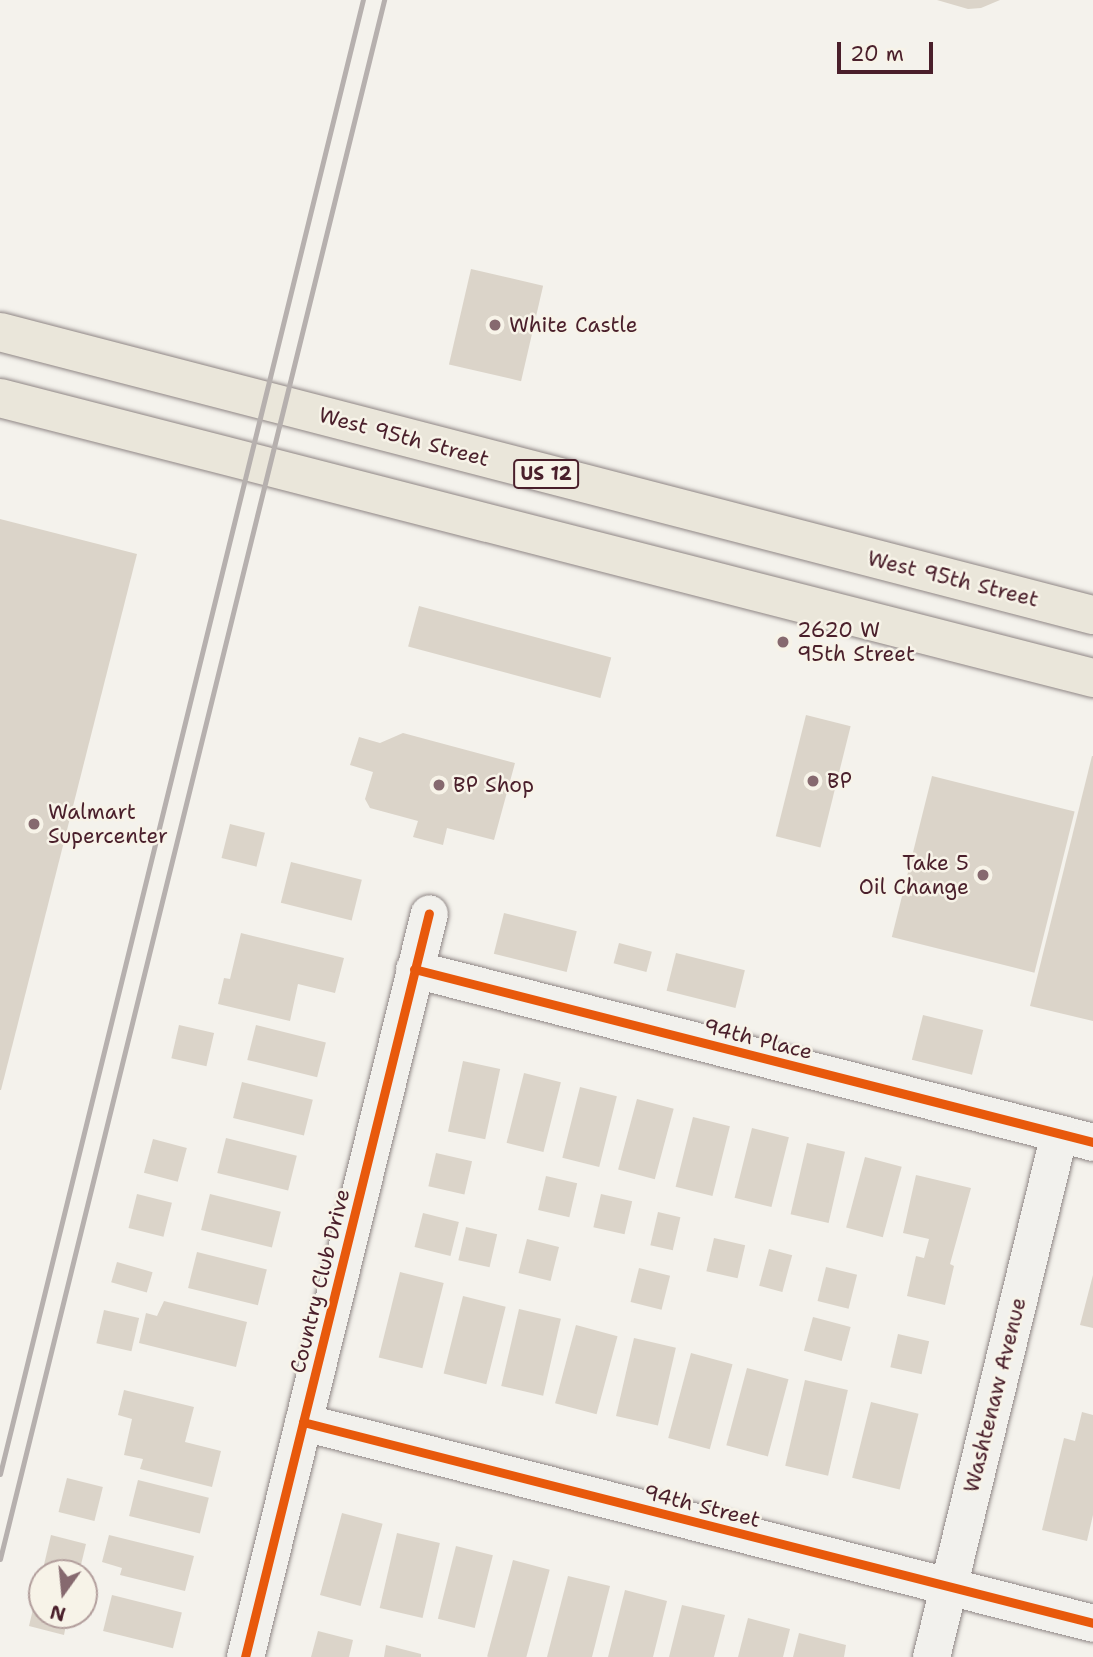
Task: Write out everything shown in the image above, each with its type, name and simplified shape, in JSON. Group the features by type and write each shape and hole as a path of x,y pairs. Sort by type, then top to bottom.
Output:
{"main road":[{"name":"West 95th Street","path":"0,332 1093,615"},
{"path":"0,398 1093,678"}],"street":[{"name":"Country Club Drive","path":"245,1657 429,913"},
{"name":"94th Place","path":"414,969 1076,1138"},
{"name":"Washtenaw Avenue","path":"931,1657 948,1588 1076,1138"},
{"name":"94th Street","path":"303,1422 1093,1623"}],"building":[{"path":"937,0 1000,0 981,8 968,9"},
{"name":"White Castle","path":"471,269 543,286 521,381 449,364"},
{"name":"Walmart Supercenter","path":"0,519 137,554 1,1090 0,1090"},
{"path":"419,606 611,658 600,698 408,647"},
{"name":"BP","path":"806,715 851,726 820,847 776,836"},
{"name":"BP Shop","path":"403,733 515,763 494,840 447,828 443,845 413,837 418,821 370,808 365,799 373,772 350,765 359,737 380,743"},
{"path":"1093,756 1093,1021 1030,1006"},
{"name":"Take 5 Oil Change","path":"932,776 1075,812 1034,973 892,937"},
{"path":"230,824 265,833 256,867 222,858"},
{"path":"291,862 362,880 352,920 281,903"},
{"path":"504,913 577,931 567,972 494,954"},
{"path":"241,933 344,958 335,993 298,984 290,1021 218,1004 224,978 230,979"},
{"path":"619,943 652,952 646,972 614,963"},
{"path":"676,953 745,970 735,1008 667,991"},
{"path":"923,1015 983,1030 972,1075 912,1060"},
{"path":"179,1025 214,1033 206,1066 171,1058"},
{"path":"256,1025 326,1042 317,1077 247,1060"},
{"path":"463,1061 500,1069 485,1139 448,1131"},
{"path":"524,1073 561,1082 543,1152 507,1143"},
{"path":"242,1082 313,1100 304,1136 233,1118"},
{"path":"580,1087 617,1096 599,1167 562,1158"},
{"path":"637,1099 674,1109 655,1179 618,1170"},
{"path":"693,1117 730,1126 712,1196 676,1187"},
{"path":"752,1128 789,1137 771,1207 735,1198"},
{"path":"226,1138 297,1156 288,1191 217,1173"},
{"path":"153,1139 187,1148 178,1182 144,1173"},
{"path":"807,1143 845,1152 829,1223 791,1214"},
{"path":"436,1153 472,1161 464,1194 428,1186"},
{"path":"865,1157 902,1167 883,1237 846,1228"},
{"path":"916,1175 971,1188 950,1264 954,1266 945,1305 907,1296 916,1256 924,1258 929,1239 903,1233"},
{"path":"546,1176 577,1183 569,1217 538,1210"},
{"path":"137,1194 172,1203 163,1237 129,1228"},
{"path":"210,1194 281,1212 272,1248 201,1230"},
{"path":"601,1194 632,1201 625,1234 593,1227"},
{"path":"658,1212 680,1217 673,1250 650,1245"},
{"path":"423,1213 459,1222 450,1256 415,1247"},
{"path":"466,1227 497,1234 490,1267 458,1260"},
{"path":"714,1238 745,1245 738,1278 706,1271"},
{"path":"527,1239 559,1247 551,1281 519,1273"},
{"path":"769,1249 792,1255 782,1292 759,1286"},
{"path":"197,1252 267,1269 258,1305 188,1288"},
{"path":"117,1262 153,1272 147,1292 111,1282"},
{"path":"826,1267 857,1275 849,1309 818,1301"},
{"path":"639,1268 670,1276 662,1310 631,1302"},
{"path":"400,1272 444,1283 422,1368 379,1357"},
{"path":"1093,1275 1093,1328 1080,1325"},
{"path":"463,1296 506,1307 486,1384 444,1374"},
{"path":"164,1301 247,1322 236,1367 139,1343 146,1313 157,1316"},
{"path":"519,1309 561,1319 543,1396 501,1386"},
{"path":"104,1310 139,1318 131,1351 96,1343"},
{"path":"813,1317 851,1327 842,1361 804,1351"},
{"path":"576,1325 618,1336 597,1414 555,1403"},
{"path":"898,1334 929,1341 922,1374 890,1367"},
{"path":"634,1338 676,1348 658,1426 616,1416"},
{"path":"691,1353 733,1364 710,1449 668,1438"},
{"path":"747,1368 789,1379 768,1456 726,1445"},
{"path":"805,1380 848,1390 828,1476 785,1466"},
{"path":"124,1390 194,1407 185,1442 221,1451 212,1487 140,1469 143,1459 124,1455 132,1419 118,1415"},
{"path":"871,1402 919,1414 900,1490 852,1478"},
{"path":"1082,1412 1093,1415 1093,1515 1087,1541 1042,1530 1064,1438 1075,1441"},
{"path":"67,1478 103,1487 94,1521 59,1512"},
{"path":"138,1480 209,1498 200,1534 129,1516"},
{"path":"342,1513 383,1524 361,1606 320,1595"},
{"path":"397,1533 440,1543 423,1618 380,1608"},
{"path":"51,1535 86,1544 82,1559 45,1559"},
{"path":"109,1535 194,1556 185,1591 120,1575 122,1568 102,1562"},
{"path":"456,1546 493,1555 475,1628 438,1619"},
{"path":"513,1560 550,1570 526,1657 487,1657"},
{"path":"568,1576 610,1586 592,1657 547,1657"},
{"path":"625,1590 667,1601 653,1657 608,1657"},
{"path":"112,1595 182,1612 173,1648 103,1631"},
{"path":"682,1605 725,1615 714,1657 669,1657"},
{"path":"748,1618 790,1629 783,1657 738,1657"},
{"path":"41,1629 65,1629 64,1635"},
{"path":"318,1631 353,1640 349,1657 311,1657"},
{"path":"799,1633 846,1645 844,1657 793,1657"},
{"path":"386,1645 421,1654 421,1657 384,1657"}],"railway":[{"path":"0,1474 363,0"},
{"path":"0,1559 384,0"}],"cycle path":[{"path":"245,1657 429,913"},
{"path":"414,969 1093,1142"},
{"path":"303,1422 1093,1623"}],"place":[{"name":"White Castle","path":"495,325"},
{"name":"2620 W 95th Street","path":"783,642"},
{"name":"BP","path":"813,781"},
{"name":"BP Shop","path":"439,785"},
{"name":"Walmart Supercenter","path":"34,824"},
{"name":"Take 5 Oil Change","path":"983,875"}]}
